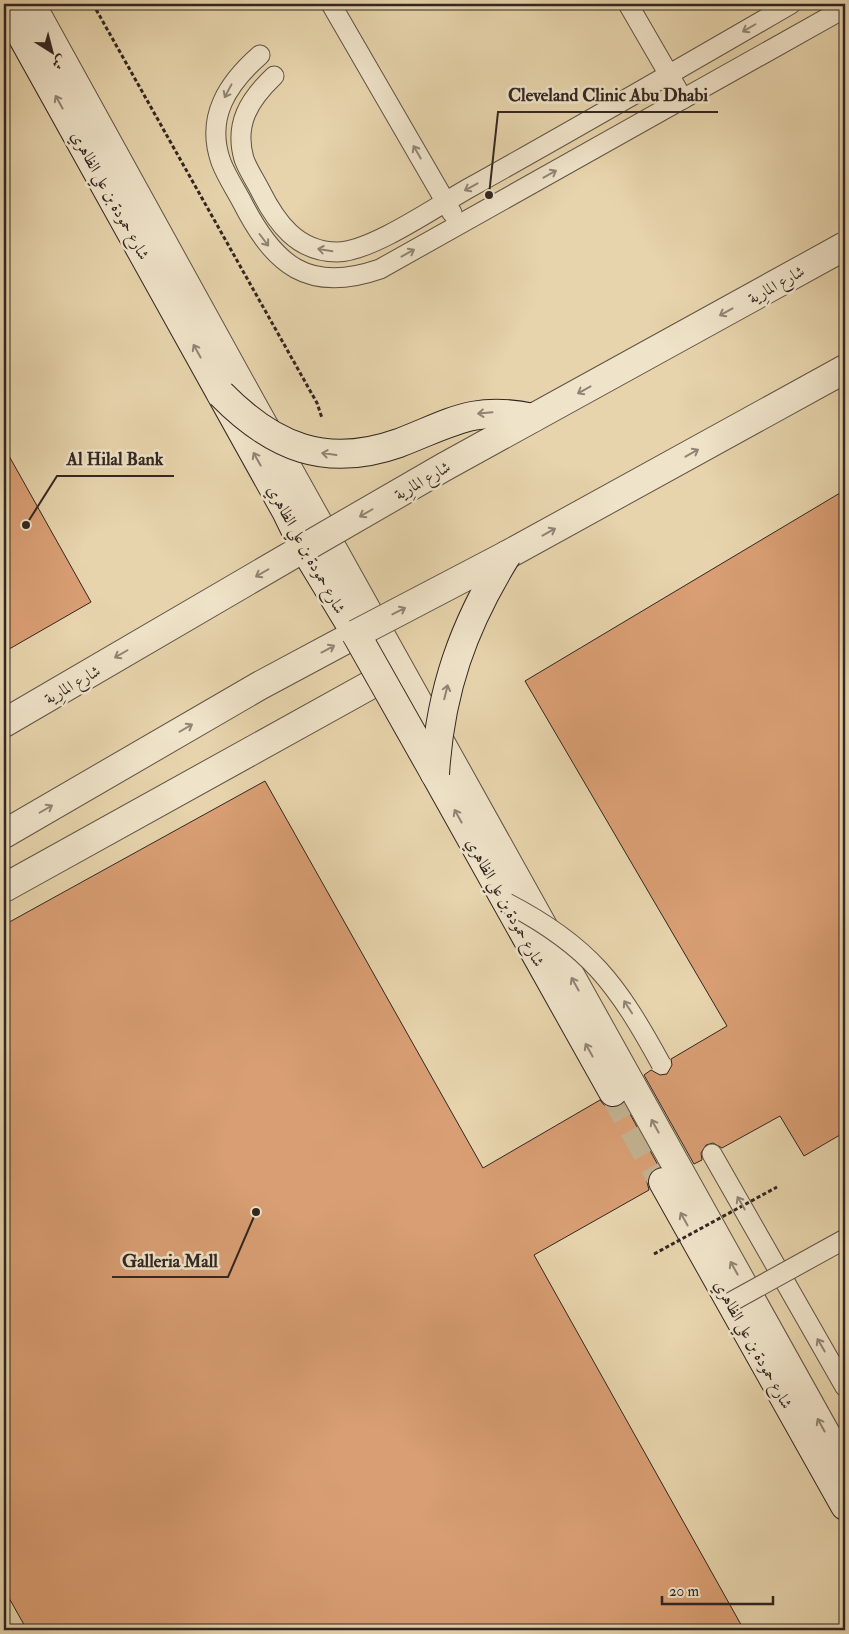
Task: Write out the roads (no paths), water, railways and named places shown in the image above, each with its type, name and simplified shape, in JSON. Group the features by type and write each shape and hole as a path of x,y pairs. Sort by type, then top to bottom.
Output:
{"street":[{"name":"شارع حمودة بن علي الظاهري","path":"4,4 221,394 304,548 356,634 613,1092"},
{"path":"31,4 399,669 845,1468"},
{"name":"شارع المارِية","path":"4,723 304,548 533,418 845,246"},
{"path":"4,834 259,686 507,555 845,369"},
{"path":"221,394 250,420 276,437 319,453 338,456 397,443 452,420 472,414 506,413 533,418"},
{"path":"435,774 440,720 453,667 485,591 507,555"},
{"path":"4,888 399,669"},
{"name":"شارع حمودة بن علي الظاهري","path":"663,1182 845,1506"}],"lane":[{"path":"331,4 459,225"},
{"path":"628,4 683,99"},
{"path":"274,76 257,92 249,104 241,132 245,161 275,218 286,232 302,243 318,250 337,252 355,250 372,243 791,4"},
{"path":"260,55 239,73 220,106 218,143 221,161 255,228 266,245 281,259 298,270 318,276 339,279 360,276 380,269 845,8"},
{"path":"507,903 542,922 575,945 604,973 636,1018 661,1064"},
{"path":"712,1154 845,1387"},
{"path":"730,1302 845,1239"}],"tunnel":[{"path":"613,1092 663,1182"}],"place":[{"name":"Cleveland Clinic Abu Dhabi","path":"489,195"},
{"name":"Al Hilal Bank","path":"26,525"},
{"name":"Galleria Mall","path":"256,1212"}]}
